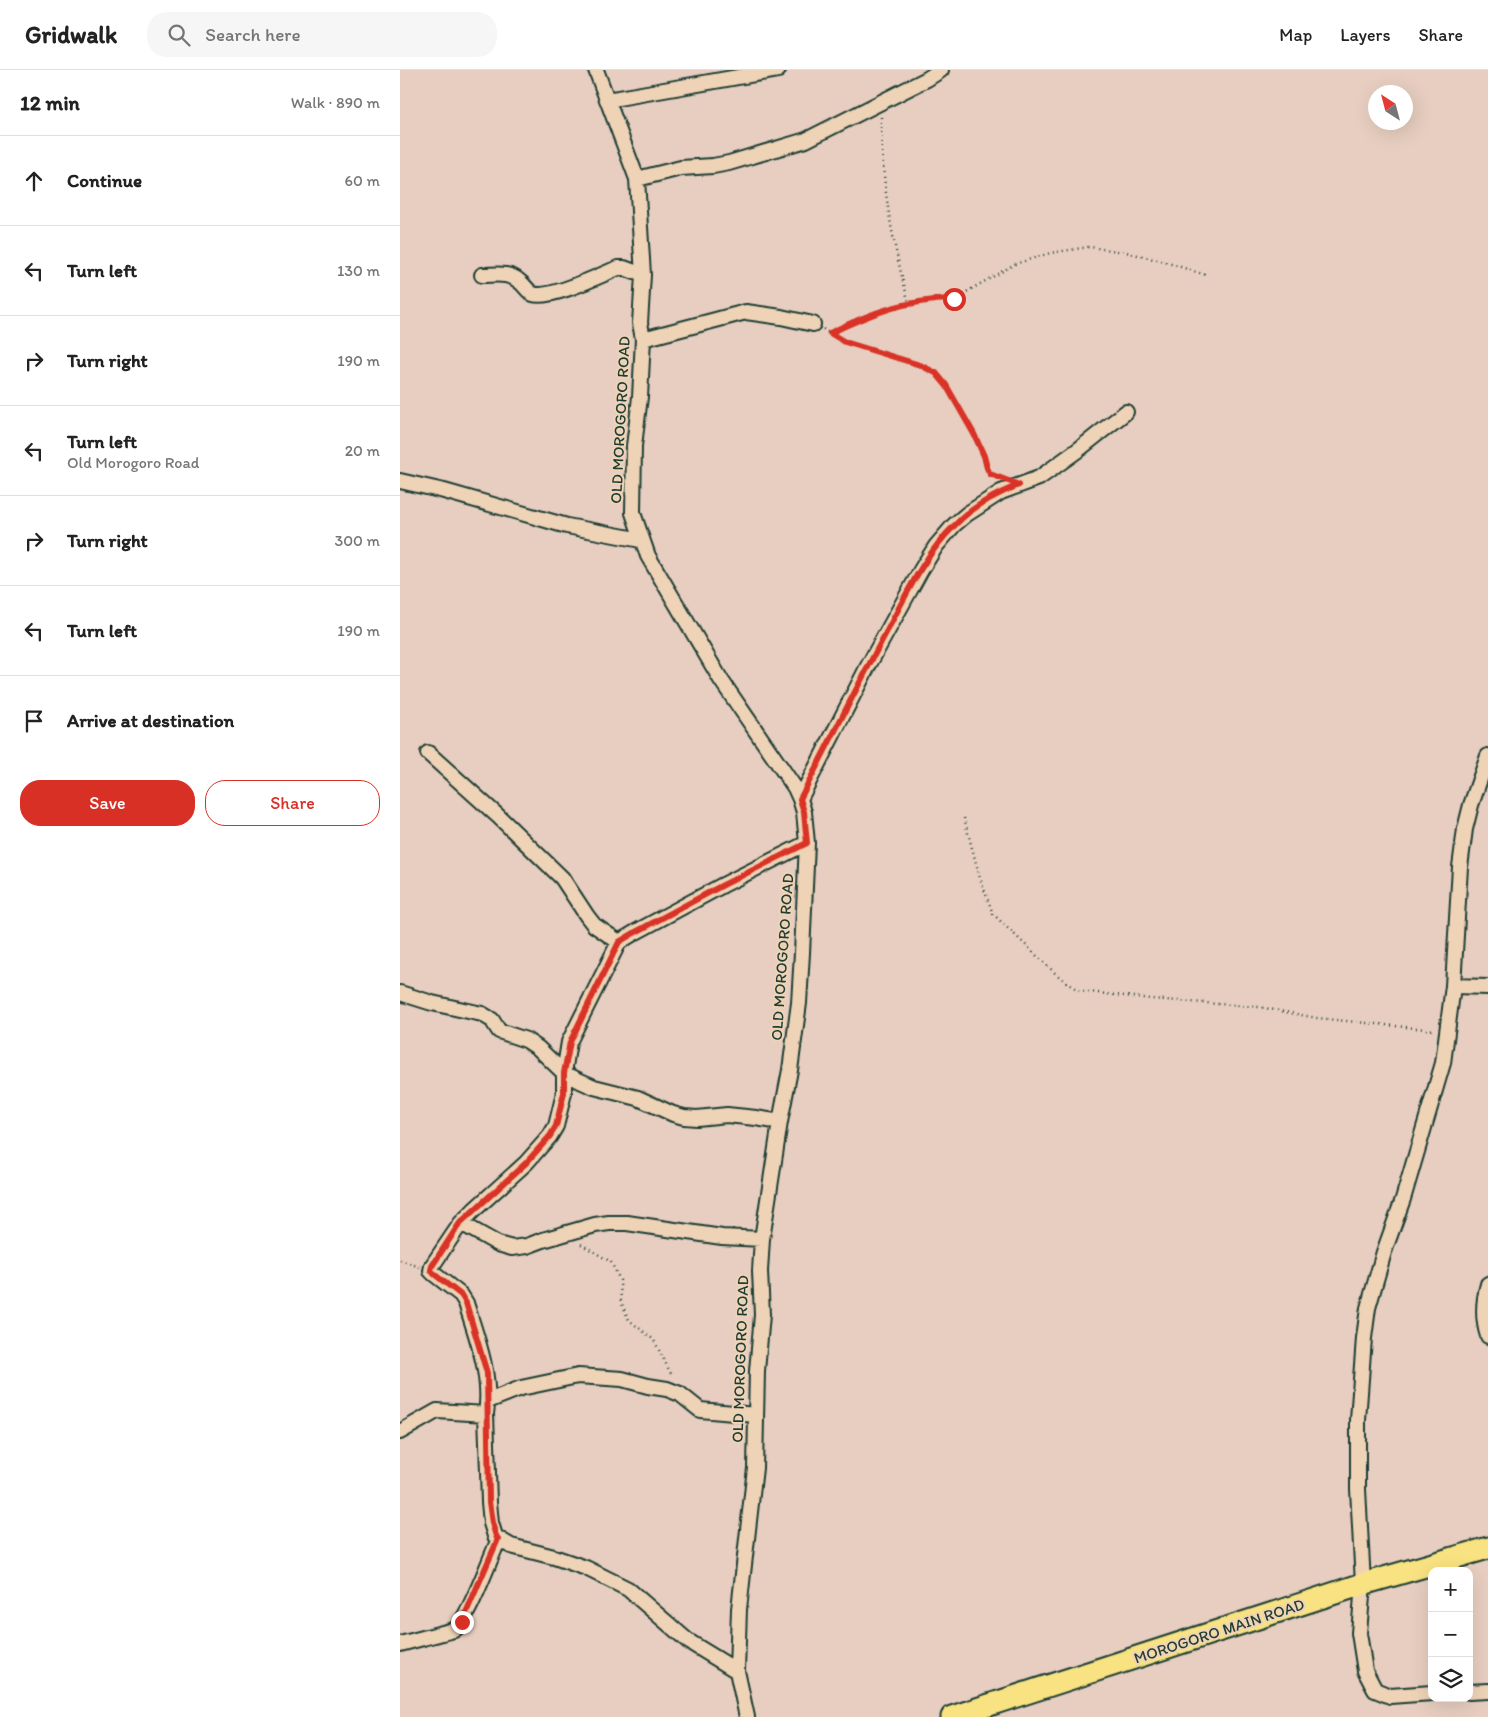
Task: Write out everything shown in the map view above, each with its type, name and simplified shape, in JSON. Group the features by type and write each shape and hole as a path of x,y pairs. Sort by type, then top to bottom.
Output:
{"highway":[{"name":"MOROGORO MAIN ROAD","path":"952,1717 1363,1584 1488,1548"}],"street":[{"name":"OLD MOROGORO ROAD","path":"596,70 638,178 643,275 640,323 643,339 640,397 634,446 633,513 648,556 728,692 800,799 804,812 807,843 799,1003 762,1239 760,1271 762,1315 757,1371 755,1468 739,1609 737,1671 747,1717"},
{"path":"607,100 778,70"},
{"path":"638,178 680,168 713,166 806,140 927,79 940,70"},
{"path":"482,275 508,275 519,280 526,290 533,294 541,295 555,292 618,268 624,268 643,275"},
{"path":"643,339 746,312 813,324"},
{"path":"800,799 872,660 936,546 967,514 1001,492 1039,478 1055,468 1126,412"},
{"path":"400,481 444,491 566,526 641,540"},
{"path":"428,753 498,816 562,878 590,920 619,942"},
{"path":"1428,1693 1390,1696 1375,1690 1369,1682 1365,1671 1359,1633 1363,1584 1358,1489 1358,1420 1368,1308 1443,1062 1452,986 1460,867 1465,829 1488,756"},
{"path":"737,1671 688,1641 628,1589 586,1568 554,1557 511,1546 498,1539 492,1523 489,1502 487,1373 466,1303 461,1295 431,1270 434,1261 460,1223 526,1163 550,1136 556,1126 564,1093 564,1073 570,1042 619,942 723,885 807,843"},
{"path":"1452,986 1488,987"},
{"path":"400,993 432,1003 488,1016 499,1031 526,1040 538,1048 564,1073 594,1086 638,1098 673,1114 684,1117 727,1115 780,1122"},
{"path":"460,1223 498,1244 512,1248 527,1246 595,1225 627,1222 722,1237 762,1239"},
{"path":"1488,1284 1484,1298 1484,1321 1488,1336"},
{"path":"400,1432 437,1411 487,1407 522,1388 578,1376 622,1379 668,1389 680,1394 700,1410 756,1415"},
{"path":"400,1644 459,1627 498,1539"},
{"path":"1473,1692 1488,1691"}],"path":[{"path":"881,103 881,139 890,218 898,264 909,303"},
{"path":"830,333 860,318 896,306 928,300 954,299 1016,264 1050,253 1090,247 1126,252 1206,275"},
{"path":"813,324 845,342 920,365 936,373 946,385 974,434 990,474 1019,485"},
{"path":"964,818 980,878 993,914 1056,974 1070,986 1080,991 1151,999 1259,1007 1317,1018 1447,1032"},
{"path":"567,1233 611,1262 620,1280 621,1302 629,1320 654,1340 680,1394"},
{"path":"400,1260 431,1270"}],"route":[{"path":"462,1622 498,1539 492,1523 489,1502 486,1414 488,1401 487,1373 466,1303 461,1295 434,1274 431,1270 432,1266 460,1223 510,1180 550,1136 556,1126 564,1093 564,1073 570,1042 590,998 608,968 619,942 723,885 807,843 804,812 800,799 867,668 921,570 936,546 954,525 967,514 1001,492 1019,485 990,474 974,434 946,385 936,373 920,365 845,342 830,333 860,318 896,306 928,300 954,299"}]}
